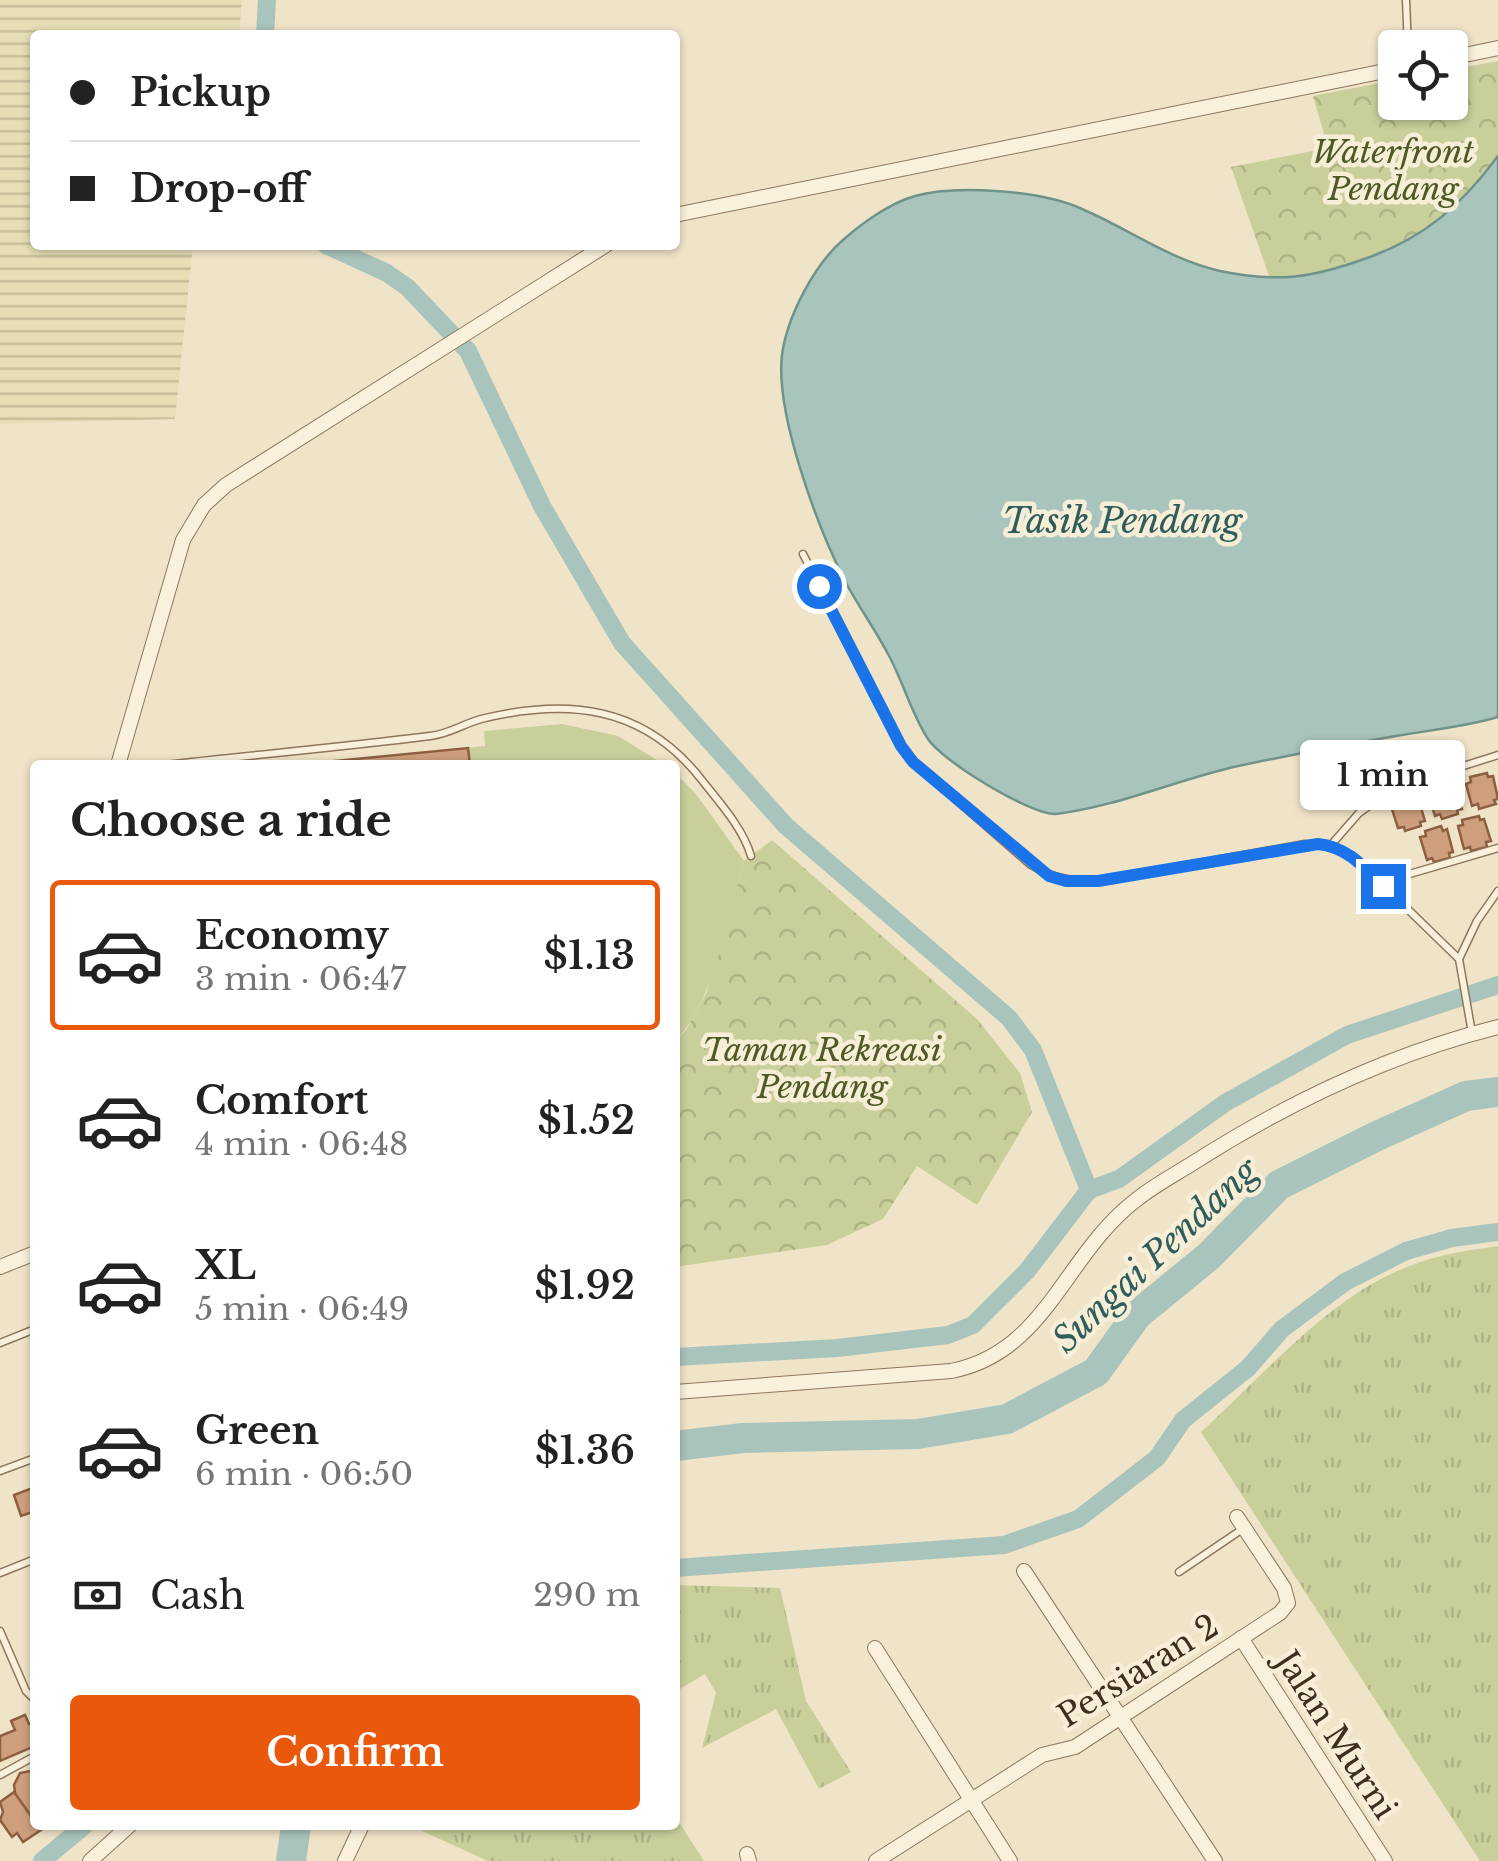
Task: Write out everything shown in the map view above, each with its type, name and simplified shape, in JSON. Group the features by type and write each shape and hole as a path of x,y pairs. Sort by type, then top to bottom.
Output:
{"street":[{"path":"1468,54 1498,48"},
{"path":"680,214 1378,71"},
{"path":"119,760 183,540 204,505 226,485 598,250"},
{"path":"680,1392 974,1366 1017,1341 1088,1247 1137,1199 1295,1103 1350,1078 1498,1026"},
{"path":"0,1266 30,1255"},
{"name":"Persiaran 2","path":"876,1861 1042,1755 1070,1749 1280,1613 1288,1602 1284,1588 1241,1522"},
{"path":"1024,1571 1215,1861"},
{"name":"Jalan Murni","path":"1241,1638 1385,1861"},
{"path":"875,1648 1010,1861"},
{"path":"90,1861 124,1830"},
{"path":"345,1861 360,1830"}],"lane":[{"path":"1406,0 1407,30"},
{"path":"803,554 901,746 913,762 1049,876 1066,881 1098,881 1305,844 1331,845 1353,856 1459,960"},
{"path":"209,760 436,735 483,719 546,709 591,709 635,722 668,747 715,797 751,856"},
{"path":"1331,845 1359,813 1394,788 1498,755"},
{"path":"1383,886 1396,878 1498,848"},
{"path":"1472,1033 1459,960 1477,921 1498,891"},
{"path":"0,1343 30,1331"},
{"path":"0,1471 30,1460"},
{"path":"1178,1572 1241,1522"},
{"path":"0,1572 30,1561"},
{"path":"0,1631 30,1694"},
{"path":"0,1774 30,1759"}],"shaded area":[{"path":"0,0 242,0 239,30 30,30 30,250 192,250 175,419 0,424"}],"green space":[{"name":"Waterfront Pendang","path":"1498,61 1498,156 1472,192 1437,223 1401,246 1318,276 1270,279 1231,167 1328,148 1313,96 1378,83 1378,120 1468,120 1468,67"},
{"path":"562,724 618,736 657,760 348,760 485,746 484,731"},
{"path":"680,778 744,861 710,981 680,1035"},
{"name":"Taman Rekreasi Pendang","path":"772,840 977,1019 1020,1073 1032,1112 977,1205 917,1166 883,1219 827,1245 680,1266 680,1036 706,994 744,861"},
{"path":"1498,1246 1498,1861 1480,1861 1201,1432 1317,1323 1367,1287 1418,1263"},
{"path":"680,1585 780,1588 806,1701 851,1772 819,1789 776,1709 702,1748 716,1693 705,1674 680,1689"},
{"path":"680,1824 704,1861 488,1861 420,1830 680,1830"}],"water":[{"name":"Tasik Pendang","path":"1498,156 1498,717 1238,766 1102,805 1056,814 1009,797 937,749 922,729 893,664 834,558 811,502 785,408 785,340 812,277 832,251 868,220 906,199 953,190 999,191 1065,203 1166,252 1220,271 1260,277 1312,274 1388,250 1424,230 1456,205"}],"building":[{"path":"468,748 469,760 344,760"},
{"path":"1487,773 1488,777 1493,776 1498,799 1494,800 1496,804 1479,809 1478,804 1472,806 1466,784 1471,782 1470,777"},
{"path":"1449,783 1455,786 1462,809 1442,819 1440,814 1435,816 1428,794 1434,792 1433,787"},
{"path":"1412,795 1418,798 1425,821 1405,831 1404,827 1398,828 1391,806"},
{"path":"1479,816 1484,819 1491,841 1486,842 1487,847 1464,849 1458,826 1463,825 1462,820"},
{"path":"1441,826 1443,831 1447,829 1453,852 1449,853 1450,858 1427,860 1420,837"},
{"path":"30,1489 30,1513 21,1516 14,1495"},
{"path":"25,1715 30,1724 30,1748 0,1761 0,1736 15,1730 11,1721"},
{"path":"30,1771 30,1817 16,1800 14,1785 20,1773"},
{"path":"14,1792 30,1815 30,1830 41,1830 23,1842 17,1833 12,1837 0,1820 0,1802"}],"waterway":[{"path":"265,30 267,0"},
{"path":"337,250 387,273 407,287 468,351 542,506 622,643 786,826 1009,1018 1033,1050 1089,1190"},
{"path":"680,1357 837,1348 948,1335 973,1325 1027,1271 1089,1190 1119,1179 1225,1103 1347,1035 1498,985"},
{"name":"Sungai Pendang","path":"680,1445 743,1438 918,1434 1007,1419 1096,1372 1137,1315 1209,1256 1279,1185 1466,1096 1498,1092"},
{"path":"680,1568 1004,1545 1078,1519 1157,1458 1183,1420 1248,1368 1282,1329 1345,1282 1406,1251 1452,1238 1498,1232"},
{"path":"42,1861 79,1830"},
{"name":"Sungai Pendang","path":"291,1861 295,1830"}],"route":[{"path":"819,586 901,746 913,762 1049,876 1066,881 1098,881 1318,844 1331,845 1353,856 1383,886"}]}
